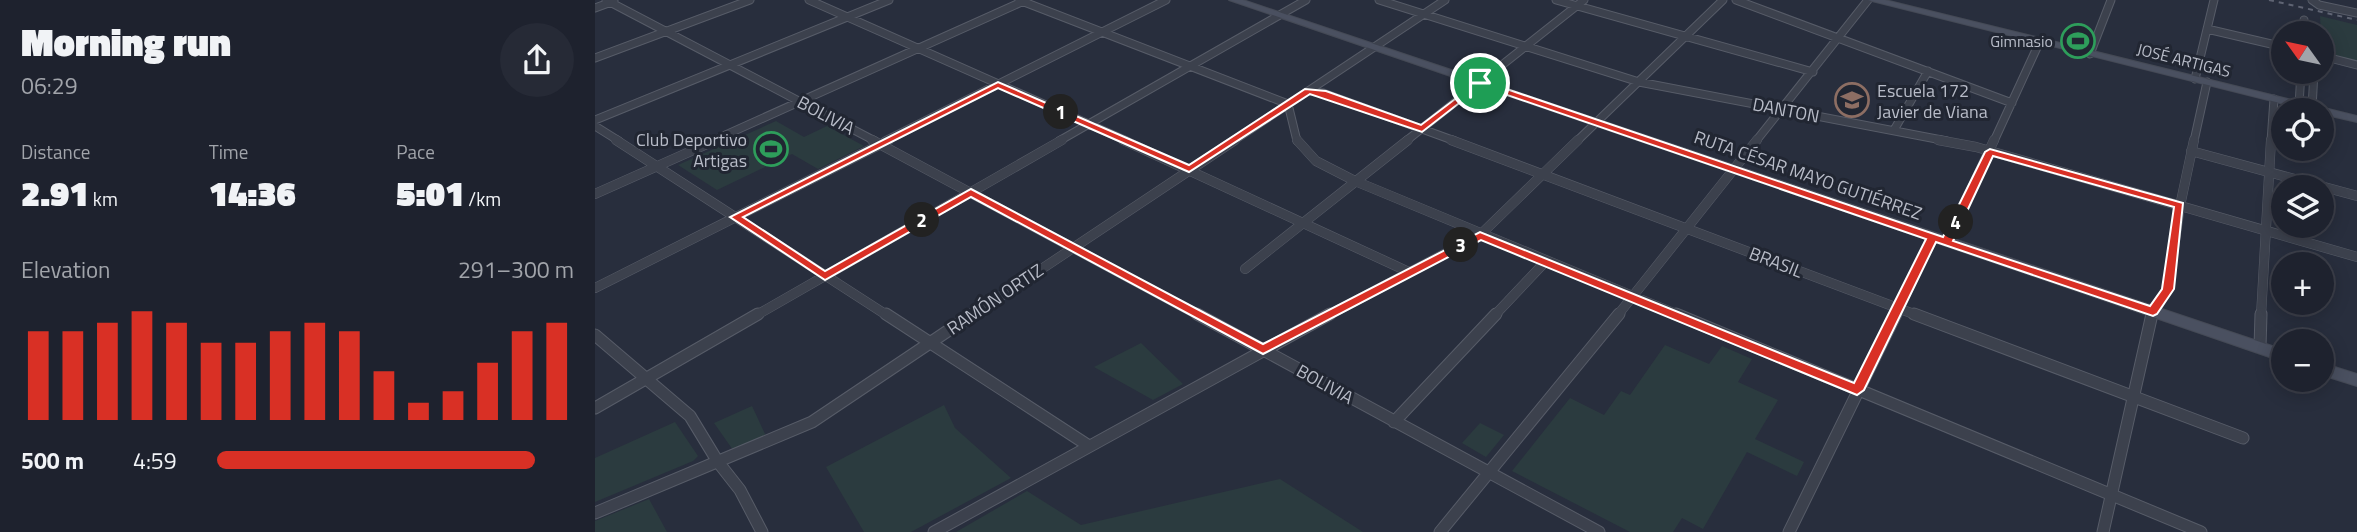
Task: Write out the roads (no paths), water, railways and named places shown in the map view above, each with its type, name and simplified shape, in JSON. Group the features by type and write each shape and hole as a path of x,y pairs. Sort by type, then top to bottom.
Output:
{"street":[{"path":"595,58 750,0"},
{"path":"809,0 1189,169 1409,272"},
{"path":"595,120 889,0"},
{"path":"595,288 1166,0"},
{"name":"RUTA CÉSAR MAYO GUTIÉRREZ","path":"1234,0 2271,351"},
{"path":"595,408 1306,0"},
{"name":"DANTON","path":"1379,0 1639,82 1894,130 1990,152 2357,257"},
{"name":"RAMÓN ORTIZ","path":"595,513 812,422 1445,0"},
{"path":"1556,0 1580,3 1684,36 1813,72"},
{"path":"935,532 1263,350 1480,235 1723,0"},
{"path":"1735,0 2012,103"},
{"path":"1440,532 1632,299 1870,0"},
{"name":"JOSÉ ARTIGAS","path":"1870,0 2271,98"},
{"path":"2090,54 2111,0"},
{"path":"2103,532 2153,312 2168,289 2179,206 2191,151 2207,29 2214,0"},
{"path":"595,8 611,1"},
{"name":"BOLIVIA","path":"611,1 971,192 1599,532"},
{"path":"595,194 1023,1 1288,104 1290,127 1298,147 1327,169 1632,299 2201,532"},
{"path":"2314,2 2357,13"},
{"path":"1245,269 1580,3"},
{"path":"2207,29 2271,44"},
{"path":"1947,242 2040,41"},
{"path":"2335,59 2357,65"},
{"path":"1894,130 1928,71"},
{"name":"BRASIL","path":"1308,91 1323,93 1422,129 2243,438"},
{"name":"JOSÉ ARTIGAS","path":"2334,114 2357,119"},
{"path":"595,126 1089,446"},
{"path":"2260,347 2264,230 2271,143"},
{"path":"2191,151 2357,196"},
{"path":"1789,532 1896,308 1933,238"},
{"path":"1394,422 1545,262"},
{"path":"595,335 690,416 717,462 740,490 762,532"},
{"path":"2334,373 2357,380"}],"railway":[{"path":"2269,0 2357,20"}],"place":[{"name":"Gimnasio","path":"2078,41"},
{"name":"Escuela 172 Javier de Viana","path":"1852,100"},
{"name":"Club Deportivo Artigas","path":"771,149"}]}
